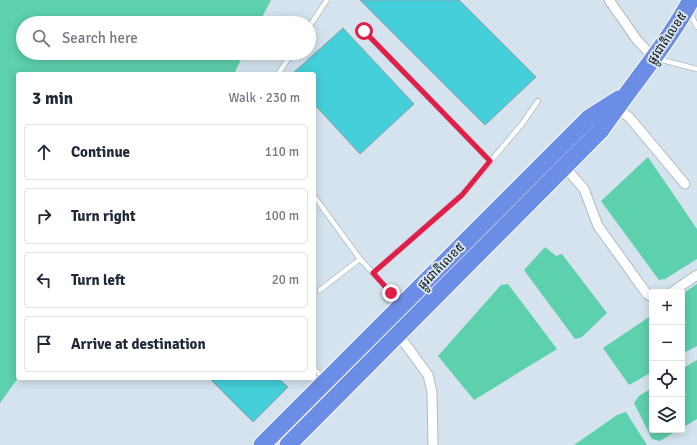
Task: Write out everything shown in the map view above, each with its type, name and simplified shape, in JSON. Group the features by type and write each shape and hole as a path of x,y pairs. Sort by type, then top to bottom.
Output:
{"highway":[{"name":"ផ្លូវជាតិលេខ៥","path":"262,445 326,381 408,311 601,130 626,94 652,61 689,4"},
{"name":"ផ្លូវជាតិលេខ៥","path":"288,445 398,334 408,311 590,118 626,94"}],"street":[{"path":"609,0 652,61"},
{"path":"616,108 629,117 685,184"},
{"path":"564,166 584,189 598,226 649,295"},
{"path":"676,289 697,275"},
{"path":"398,334 428,375 432,392 433,445"}],"lane":[{"path":"316,16 327,0"},
{"path":"689,4 697,27"},
{"path":"364,31 490,161"},
{"path":"279,72 287,60"},
{"path":"652,61 697,69"},
{"path":"373,273 462,195 522,124 538,101"},
{"path":"316,199 360,259 408,311"},
{"path":"320,290 360,259"},
{"path":"316,371 339,394"}],"shaded area":[{"path":"0,0 271,0 263,16 16,16 16,60 241,60 235,72 16,72 17,380 0,403"},
{"path":"648,157 697,229 697,259 665,279 659,280 601,201"},
{"path":"545,247 556,256 562,254 607,313 582,337 575,339 524,270"},
{"path":"508,284 557,349 474,400 438,356 501,285"},
{"path":"697,284 697,346 685,352 685,325 685,292"},
{"path":"649,317 649,374 629,385 603,348"},
{"path":"697,360 697,419 685,426 685,397 685,367"},
{"path":"649,390 649,433 634,403 639,396"},
{"path":"626,412 647,445 574,445 617,415"},
{"path":"649,433 673,433 660,441 652,439"}],"building":[{"path":"360,0 459,0 536,77 485,125"},
{"path":"343,28 414,104 360,154 316,106 316,72 294,72 308,60 316,60 316,52"},
{"path":"211,380 280,380 288,387 253,422"}],"route":[{"path":"364,31 490,161 462,195 373,273 391,293"}]}
